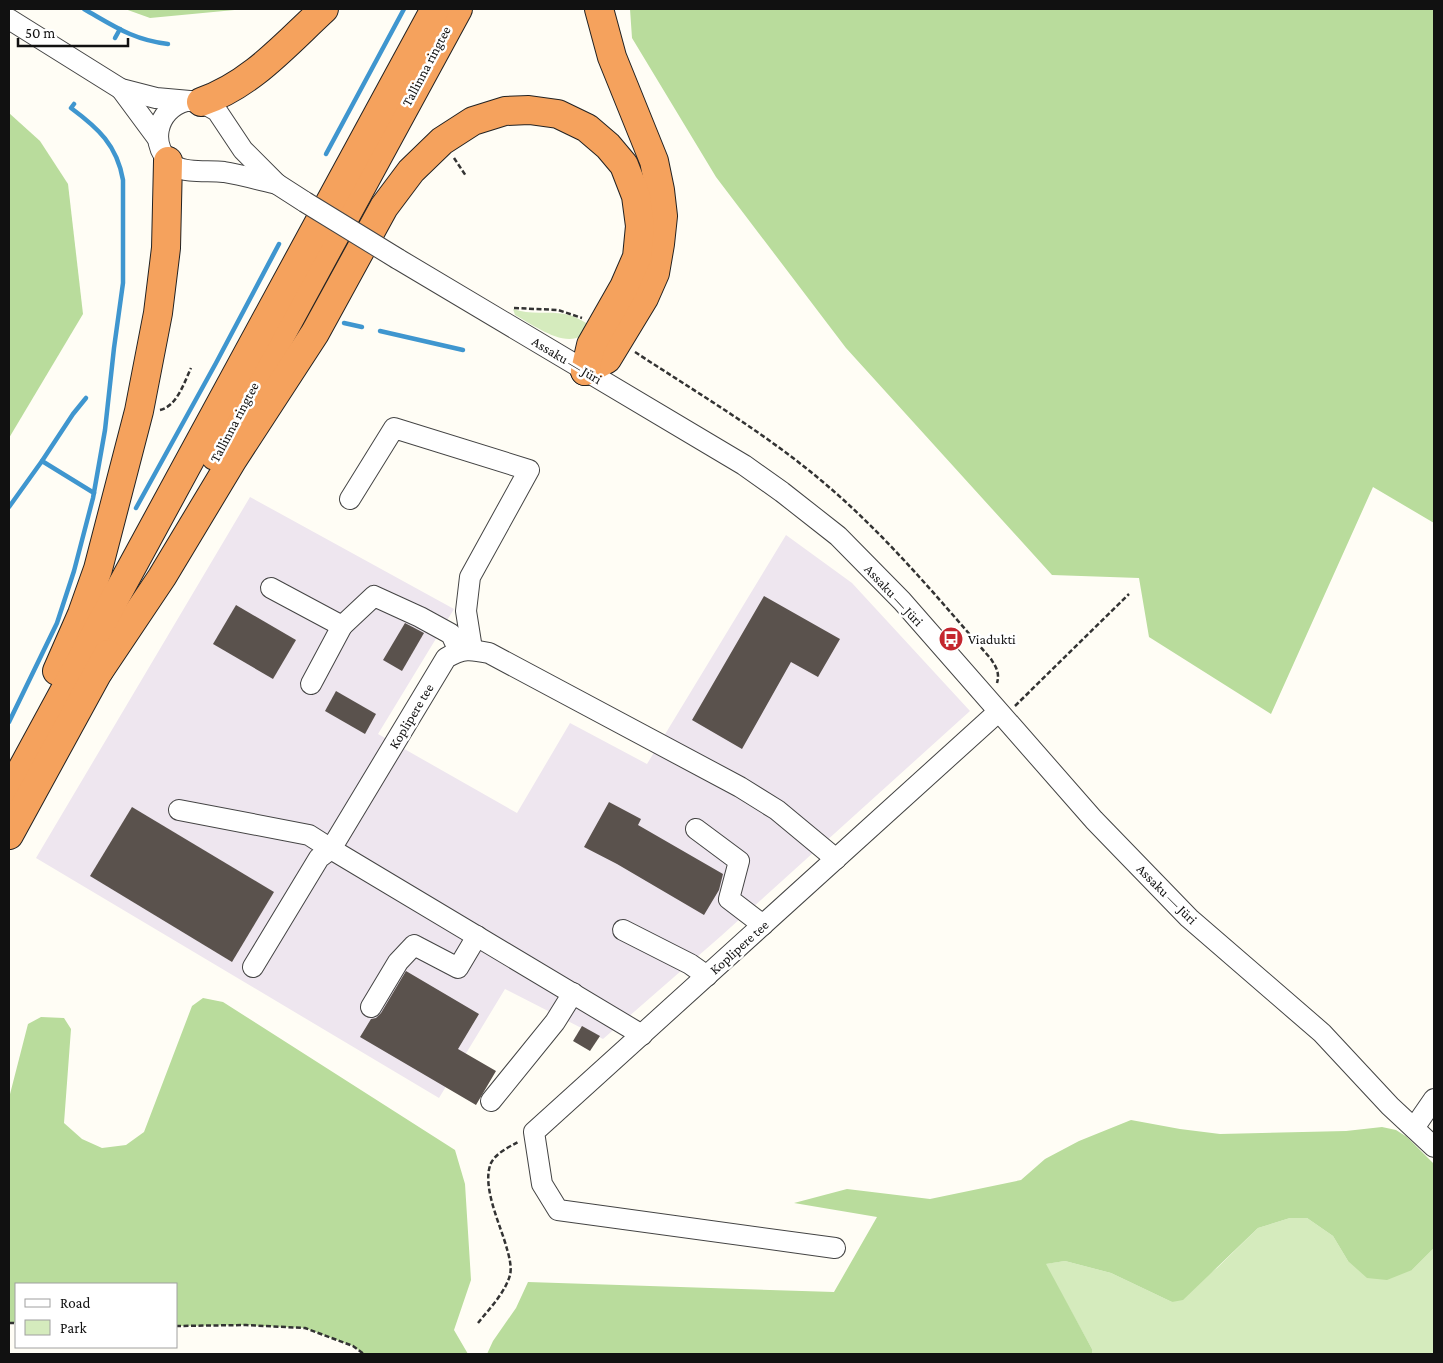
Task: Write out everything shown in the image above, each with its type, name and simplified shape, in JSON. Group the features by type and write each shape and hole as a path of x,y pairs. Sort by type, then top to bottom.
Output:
{"highway":[{"path":"194,102 223,94 245,79 265,64 324,9"},
{"name":"Tallinna ringtee","path":"9,835 13,803 435,9"},
{"name":"Tallinna ringtee","path":"13,803 99,671 458,9"},
{"path":"585,371 607,359 644,298 654,273 663,216 654,161 612,57 599,9"},
{"path":"99,671 162,577 232,459 316,333 384,207 411,171 442,141 473,121 506,111 528,110 558,114 587,128 608,146 624,165 636,196 640,226 636,257 624,287 591,345 585,371"},
{"path":"9,768 40,708 82,614 100,560 139,411 158,313 166,248 163,150"}],"street":[{"path":"9,19 121,89 156,98 194,102"},
{"path":"121,89 163,150"},
{"path":"163,150 158,128 164,115 174,106 194,102"},
{"name":"Assaku — Jüri","path":"194,102 217,111 243,150 277,184 398,259 744,465 838,536 902,601 1094,820 1189,918 1322,1033 1390,1106 1434,1147"},
{"name":"Assaku — Jüri","path":"163,150 177,168 222,172 277,184"},
{"path":"350,500 394,428 529,470 470,577 466,611 466,650"},
{"path":"271,588 342,626"},
{"path":"311,684 342,626 374,596 420,617 451,634 466,650 489,653 740,787 777,810 836,859"},
{"name":"Koplipere tee","path":"253,967 319,858 331,849 446,658 466,650"},
{"name":"Koplipere tee","path":"534,1132 836,859 996,710"},
{"path":"178,810 309,835 642,1035"},
{"path":"696,829 739,861 730,898 763,925"},
{"path":"623,930 690,964 706,976"},
{"path":"371,1007 398,962 414,945 458,968 477,936"},
{"path":"491,1101 555,1022 573,993"},
{"path":"1414,1128 1434,1099"},
{"path":"534,1132 542,1184 558,1210 835,1248"}],"path":[{"path":"565,312 588,321"},
{"path":"647,360 772,443 809,470 842,498 881,536 966,630 997,668 999,678 995,690 996,710"},
{"path":"139,411 152,412 166,408 178,396 190,368"},
{"path":"996,710 1129,594"},
{"path":"478,1323 503,1290 510,1274 509,1256 490,1193 488,1178 492,1163 504,1150 534,1132"},
{"path":"178,1326 246,1325 305,1328 353,1346 364,1354"}],"shaded area":[{"path":"250,497 454,609 378,734 517,813 570,723 647,764 786,535 852,583 970,711 721,936 603,1039 505,989 439,1098 36,858"}],"green space":[{"path":"125,9 245,9 150,18"},
{"path":"630,9 1434,9 1434,523 1373,487 1271,714 1149,637 1139,578 1052,575 846,348 716,177 632,38"},
{"path":"9,113 40,141 68,184 83,314 9,438"},
{"path":"513,309 526,312 565,314 576,317 591,326 583,335 565,339 533,326 515,315"},
{"path":"203,998 223,1002 455,1150 465,1184 471,1280 454,1330 468,1354 364,1354 353,1346 305,1328 246,1325 178,1326 178,1283 15,1283 15,1323 9,1323 9,1098 28,1024 41,1017 64,1018 71,1029 64,1123 82,1139 102,1148 126,1145 144,1132 192,1006"},
{"path":"1131,1120 1220,1134 1346,1131 1382,1127 1396,1130 1407,1137 1434,1164 1434,1248 1412,1270 1387,1280 1367,1278 1348,1261 1333,1236 1307,1218 1290,1218 1258,1228 1183,1300 1172,1302 1111,1273 1065,1261 1046,1264 1092,1349 1092,1354 487,1354 493,1341 516,1308 528,1282 834,1292 877,1217 794,1203 847,1189 930,1199 1021,1180 1045,1159 1079,1141"},
{"path":"1290,1218 1307,1218 1333,1236 1348,1261 1412,1270 1434,1248 1434,1354 1092,1354 1092,1349 1045,1264 1065,1261 1111,1273 1172,1302 1217,1268 1258,1228"}],"building":[{"path":"764,596 840,639 818,677 791,662 742,749 692,720"},
{"path":"236,605 296,640 273,679 213,644"},
{"path":"405,623 424,633 402,671 383,660"},
{"path":"336,691 376,714 365,734 325,711"},
{"path":"609,802 641,819 638,825 723,874 719,890 704,915 584,847"},
{"path":"132,807 274,892 232,962 90,876"},
{"path":"406,971 479,1014 458,1049 496,1071 476,1105 360,1037 371,1019 376,1018 381,1013"},
{"path":"582,1026 600,1036 590,1051 573,1041"}],"waterway":[{"path":"84,9 134,36 168,44"},
{"path":"326,154 404,9"},
{"path":"115,38 120,29"},
{"path":"9,722 57,623 74,571 93,498 105,430 123,283 123,180 120,168 105,138 71,108 74,104"},
{"path":"136,508 279,244"},
{"path":"344,323 362,327"},
{"path":"380,331 463,350"},
{"path":"42,461 86,398"},
{"path":"9,507 42,461 94,493"}],"place":[{"name":"Viadukti","path":"951,639"}]}
